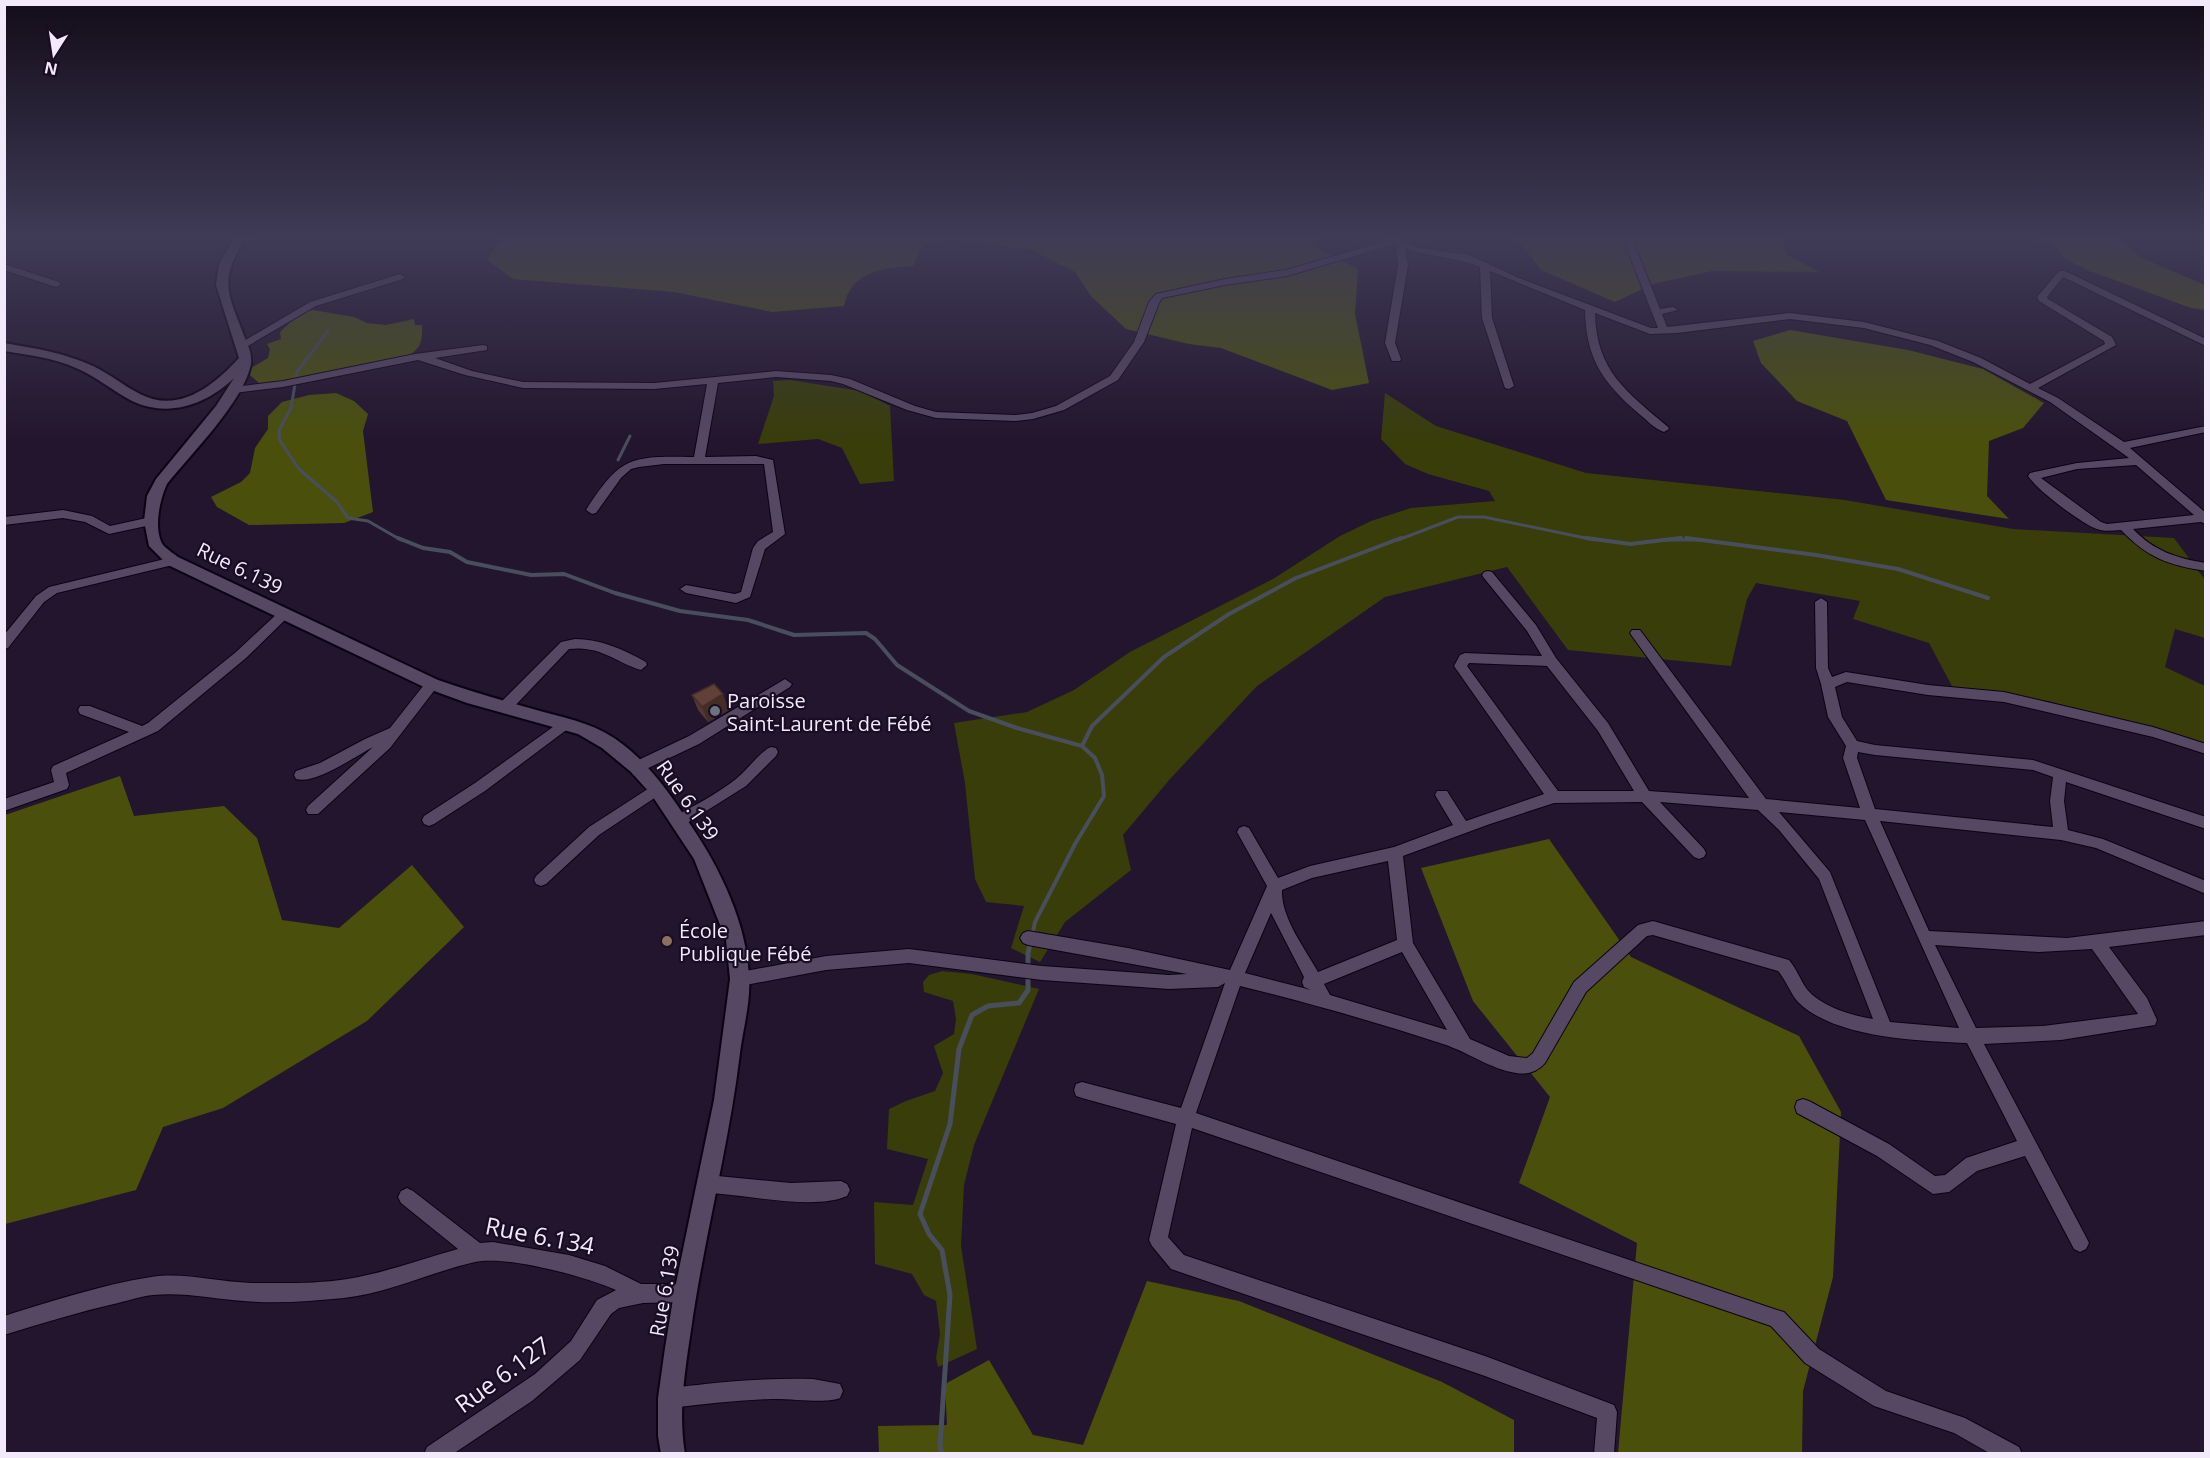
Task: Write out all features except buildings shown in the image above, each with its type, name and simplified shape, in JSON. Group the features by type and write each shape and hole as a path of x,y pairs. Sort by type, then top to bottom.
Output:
{"street":[{"path":"227,304 244,351"},
{"path":"4,347 68,360 88,369 142,401 161,406 185,402 211,392 224,382 244,351 313,304"},
{"path":"415,357 426,358 469,373 524,385 654,386 776,374 831,378 846,381 911,408 936,415 987,418 1033,416 1060,408 1114,378 1139,342 1153,304"},
{"path":"1396,304 1390,343 1396,359"},
{"path":"1486,304 1487,318 1509,386"},
{"path":"1578,304 1640,328 1664,331 1790,316 1888,330 1934,343 1977,360 2032,387 2122,446 2205,519"},
{"path":"1652,304 1664,331"},
{"path":"2032,387 2111,345 2108,339 2049,304"},
{"path":"2125,304 2205,343"},
{"path":"1590,309 1589,330 1602,370 1621,392 1664,429"},
{"path":"1655,312 1672,310"},
{"path":"234,390 283,384 415,357 483,348"},
{"name":"Rue 6.139","path":"244,351 244,369 234,390 161,482 154,496 151,521 156,546 173,561 432,684 583,729 608,743 638,767 657,789 701,855 714,884 735,940 740,979 724,1100 685,1293 670,1398 670,1436 673,1454"},
{"path":"699,458 713,380"},
{"path":"2122,446 2205,429"},
{"path":"592,510 614,478 628,467 699,458 734,461 762,459 769,462 779,534 759,548 746,594 736,599 686,589"},
{"path":"2138,460 2077,466 2034,476 2041,485 2097,525 2108,528 2205,519"},
{"path":"4,521 55,513 88,519 109,530 151,521"},
{"path":"2123,526 2144,548 2170,561 2205,567"},
{"path":"4,645 40,599 53,590 173,561"},
{"path":"1488,574 1532,628 1551,661 1603,727 1645,796 1699,853"},
{"path":"1821,602 1822,668 1838,727 1853,745 1875,750 2016,762 2060,773 2205,823"},
{"path":"4,806 62,785 57,770 142,732 164,719 233,662 284,614"},
{"path":"1636,633 1761,804 1784,826 1825,876 1885,1029"},
{"path":"505,707 565,645 579,644 612,650 641,665"},
{"path":"1551,661 1466,658 1460,666 1554,797"},
{"path":"1828,684 1846,677 1928,690 1995,696 2153,732 2205,749"},
{"path":"313,810 367,762 398,730 432,684"},
{"path":"638,767 694,740 785,684"},
{"path":"85,710 142,732"},
{"path":"429,820 516,761 564,724"},
{"path":"301,775 324,769 375,739 398,730"},
{"path":"1853,745 1850,758 1870,815 1924,937 1972,1036 2080,1243"},
{"path":"679,821 713,802 761,765 771,753"},
{"path":"2060,773 2057,801 2061,834"},
{"path":"541,880 594,831 657,789"},
{"path":"1442,795 1462,827"},
{"path":"1604,1454 1607,1412 1485,1366 1178,1262 1158,1240 1186,1118 1235,979 1275,886 1310,872 1395,853 1462,827 1554,797 1645,796 1761,804 2061,834 2098,843 2205,888"},
{"path":"1244,832 1275,886 1274,901 1280,917 1312,981 1325,1001"},
{"path":"1395,853 1405,944 1464,1044"},
{"path":"1924,937 2039,945 2096,942 2205,927"},
{"path":"1028,938 1139,956 1325,1001 1464,1044 1514,1065 1532,1065 1539,1058 1580,987 1590,975 1643,930 1665,929 1783,965 1790,972 1799,991 1806,999 1820,1009 1849,1020 1885,1029 1972,1036 2046,1034 2149,1020 2141,1003 2096,942"},
{"path":"1312,981 1405,944"},
{"path":"740,979 826,963 909,956 1065,975 1169,982 1235,979"},
{"path":"1082,1090 1186,1118 1777,1318 1812,1356 1881,1399 1958,1425 2012,1454"},
{"path":"1803,1107 1883,1150 1933,1185 1948,1184 1972,1164 2030,1146"},
{"path":"707,1184 741,1185 803,1194 841,1190"},
{"name":"Rue 6.134","path":"407,1197 477,1252 493,1251 592,1269 618,1280 639,1293"},
{"path":"4,1326 76,1303 152,1286 177,1285 247,1292 300,1292 347,1288 477,1252"},
{"name":"Rue 6.127","path":"434,1454 545,1378 563,1363 576,1350 604,1307 611,1301 639,1293 685,1293"},
{"path":"670,1398 802,1387 833,1391"}],"green space":[{"path":"733,304 845,304 844,306 772,312"},
{"path":"1100,304 1356,304 1355,314 1369,383 1332,390 1221,348 1189,344 1126,329"},
{"path":"2180,304 2205,304 2205,310"},
{"path":"313,310 354,317 367,323 386,325 414,319 415,325 422,325 422,339 415,351 400,361 268,385 259,383 250,375 251,368 268,358 270,349 267,344 281,339 280,332 300,313"},
{"path":"1790,330 1908,350 1983,369 2044,403 2023,428 1989,441 1987,496 2009,519 1886,500 1847,421 1797,401 1761,363 1753,341"},
{"path":"790,380 860,391 890,406 894,481 860,484 842,448 818,439 758,444 774,396 773,381"},
{"path":"336,393 354,401 368,414 363,431 373,512 344,523 249,525 217,507 211,497 241,482 250,473 255,448 268,429 268,416 282,402 309,395"},
{"path":"1385,393 1436,426 1586,473 1845,500 2013,529 2174,538 2205,580 2205,638 2175,629 2165,667 2205,686 2205,744 2048,701 1953,688 1929,643 1853,619 1860,601 1756,583 1747,599 1731,666 1568,650 1507,567 1385,597 1257,686 1170,779 1123,835 1131,870 1065,922 1040,962 1011,948 1024,906 986,902 975,879 965,783 954,723 1027,712 1074,690 1130,652 1273,579 1340,536 1371,521 1411,508 1495,501 1489,491 1428,474 1405,464 1381,439"},
{"path":"120,776 134,816 224,806 257,838 282,920 339,928 412,865 464,927 367,1021 223,1108 163,1127 136,1190 5,1224 5,815"},
{"path":"1549,839 1631,957 1799,1036 1841,1112 1833,1277 1803,1391 1802,1453 1618,1453 1637,1243 1519,1183 1550,1097 1473,1001 1421,868"},
{"path":"942,971 972,974 1039,989 974,1145 964,1185 961,1246 977,1349 938,1367 936,1358 940,1334 936,1301 924,1295 912,1274 875,1264 874,1202 913,1205 928,1159 887,1149 889,1109 935,1091 943,1073 934,1046 954,1034 956,1019 953,1001 924,992 923,982 929,975"},
{"path":"1147,1281 1239,1301 1442,1382 1514,1420 1514,1453 879,1453 878,1426 947,1425 945,1384 989,1360 1033,1435 1083,1445"}],"waterway":[{"path":"328,331 297,372 291,408 279,430 280,441 299,469 337,502 348,518 368,521 401,540"},
{"path":"618,460 630,436"},
{"path":"1398,540 1458,517 1484,517 1595,540"},
{"path":"398,538 423,548 450,552 467,562 531,575 564,574 615,593 680,611 748,620 794,635 866,633 875,639 897,665 969,711 1017,728 1082,746"},
{"path":"1082,746 1092,726 1164,657 1229,614 1296,578 1401,538"},
{"path":"1586,538 1630,544 1681,538"},
{"path":"1686,538 1816,555 1898,569 1988,598"},
{"path":"1668,540 1698,540"},
{"path":"1032,937 1035,922 1075,844 1104,796 1102,775 1095,758 1082,746"},
{"path":"942,1454 940,1446 950,1295 942,1250 929,1234 920,1214 950,1124 959,1049 972,1015 988,1006 1019,1003 1028,990 1028,953 1032,936"}],"place":[{"name":"Paroisse Saint-Laurent de Fébé","path":"715,711"},
{"name":"École Publique Fébé","path":"667,941"}]}
